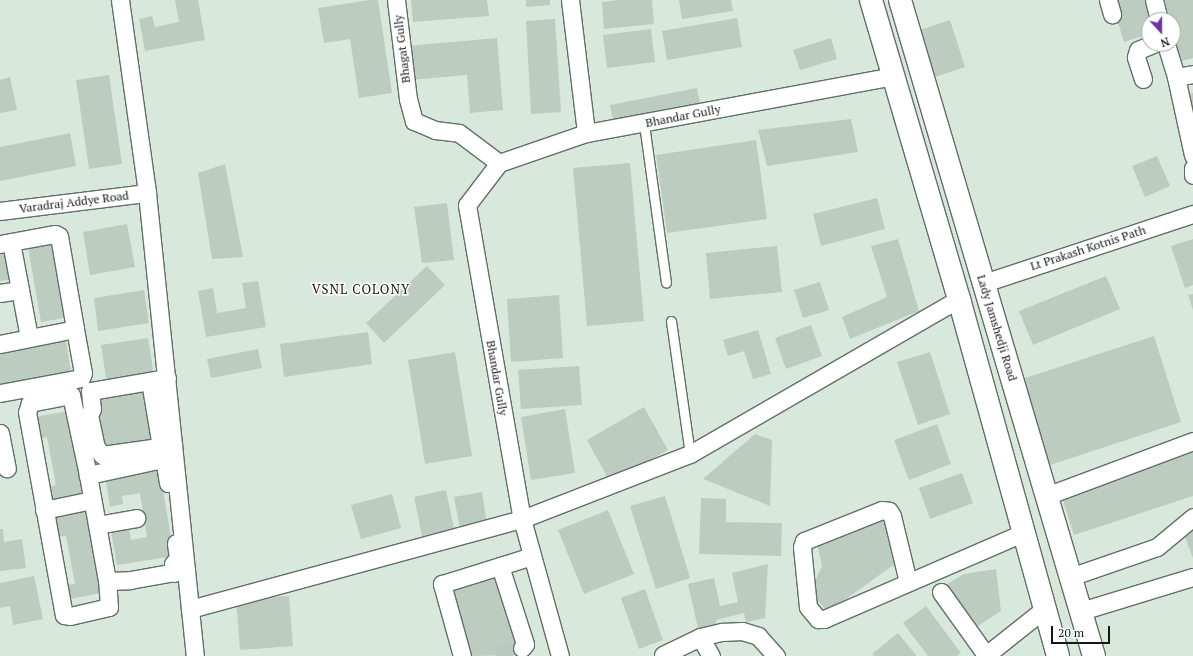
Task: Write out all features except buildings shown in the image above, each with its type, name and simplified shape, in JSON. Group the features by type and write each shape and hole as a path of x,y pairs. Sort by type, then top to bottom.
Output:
{"main road":[{"path":"871,0 959,299 1058,656"},
{"name":"Lady Jamshedji Road","path":"900,0 1094,656"}],"street":[{"path":"120,0 147,193 159,380 180,572 190,609 195,656"},
{"name":"Bhagat Gully","path":"396,0 408,98 414,122 435,130 459,133 499,163"},
{"path":"570,0 586,133"},
{"path":"1154,0 1157,12"},
{"path":"1141,49 1138,50 1136,57 1143,79"},
{"path":"1168,52 1176,78 1193,155"},
{"path":"1176,78 1193,74"},
{"name":"Bhandar Gully","path":"560,656 522,519 467,205 499,163 586,133 644,124 894,76"},
{"path":"1193,168 1193,175"},
{"name":"Varadraj Addye Road","path":"0,211 147,193"},
{"name":"Lt Prakash Kotnis Path","path":"984,283 1193,214"},
{"path":"0,394 81,378 83,373 59,236 56,234 6,243 20,290 29,337"},
{"path":"0,293 20,290"},
{"path":"190,609 522,519 690,454 959,299"},
{"path":"0,344 75,329"},
{"path":"159,380 90,391 92,409 89,415 96,448 102,455 167,446"},
{"path":"71,395 92,500 107,581 109,607 70,616 64,615 27,412 30,403 71,395"},
{"path":"0,433 7,468"},
{"path":"1046,496 1193,441"},
{"path":"88,475 158,460 165,464 178,554 173,564 180,572"},
{"path":"44,510 92,500"},
{"path":"908,582 892,516 889,511 882,510 804,541 802,547 808,607 818,619 908,582 1023,534"},
{"path":"1070,577 1157,547 1193,517"},
{"path":"97,525 136,518"},
{"path":"462,656 442,584 532,556"},
{"path":"500,566 525,644 522,648"},
{"path":"107,581 180,572"},
{"path":"1081,611 1193,577"},
{"path":"941,592 985,655 1044,609"},
{"path":"663,655 700,637 722,632 742,631 758,636 776,656"},
{"path":"700,637 711,656"}],"lane":[{"path":"644,124 666,282"},
{"path":"671,321 690,454"}],"tunnel":[{"path":"496,656 522,648"}],"district":[{"name":"VSNL COLONY","path":"361,289"}]}
